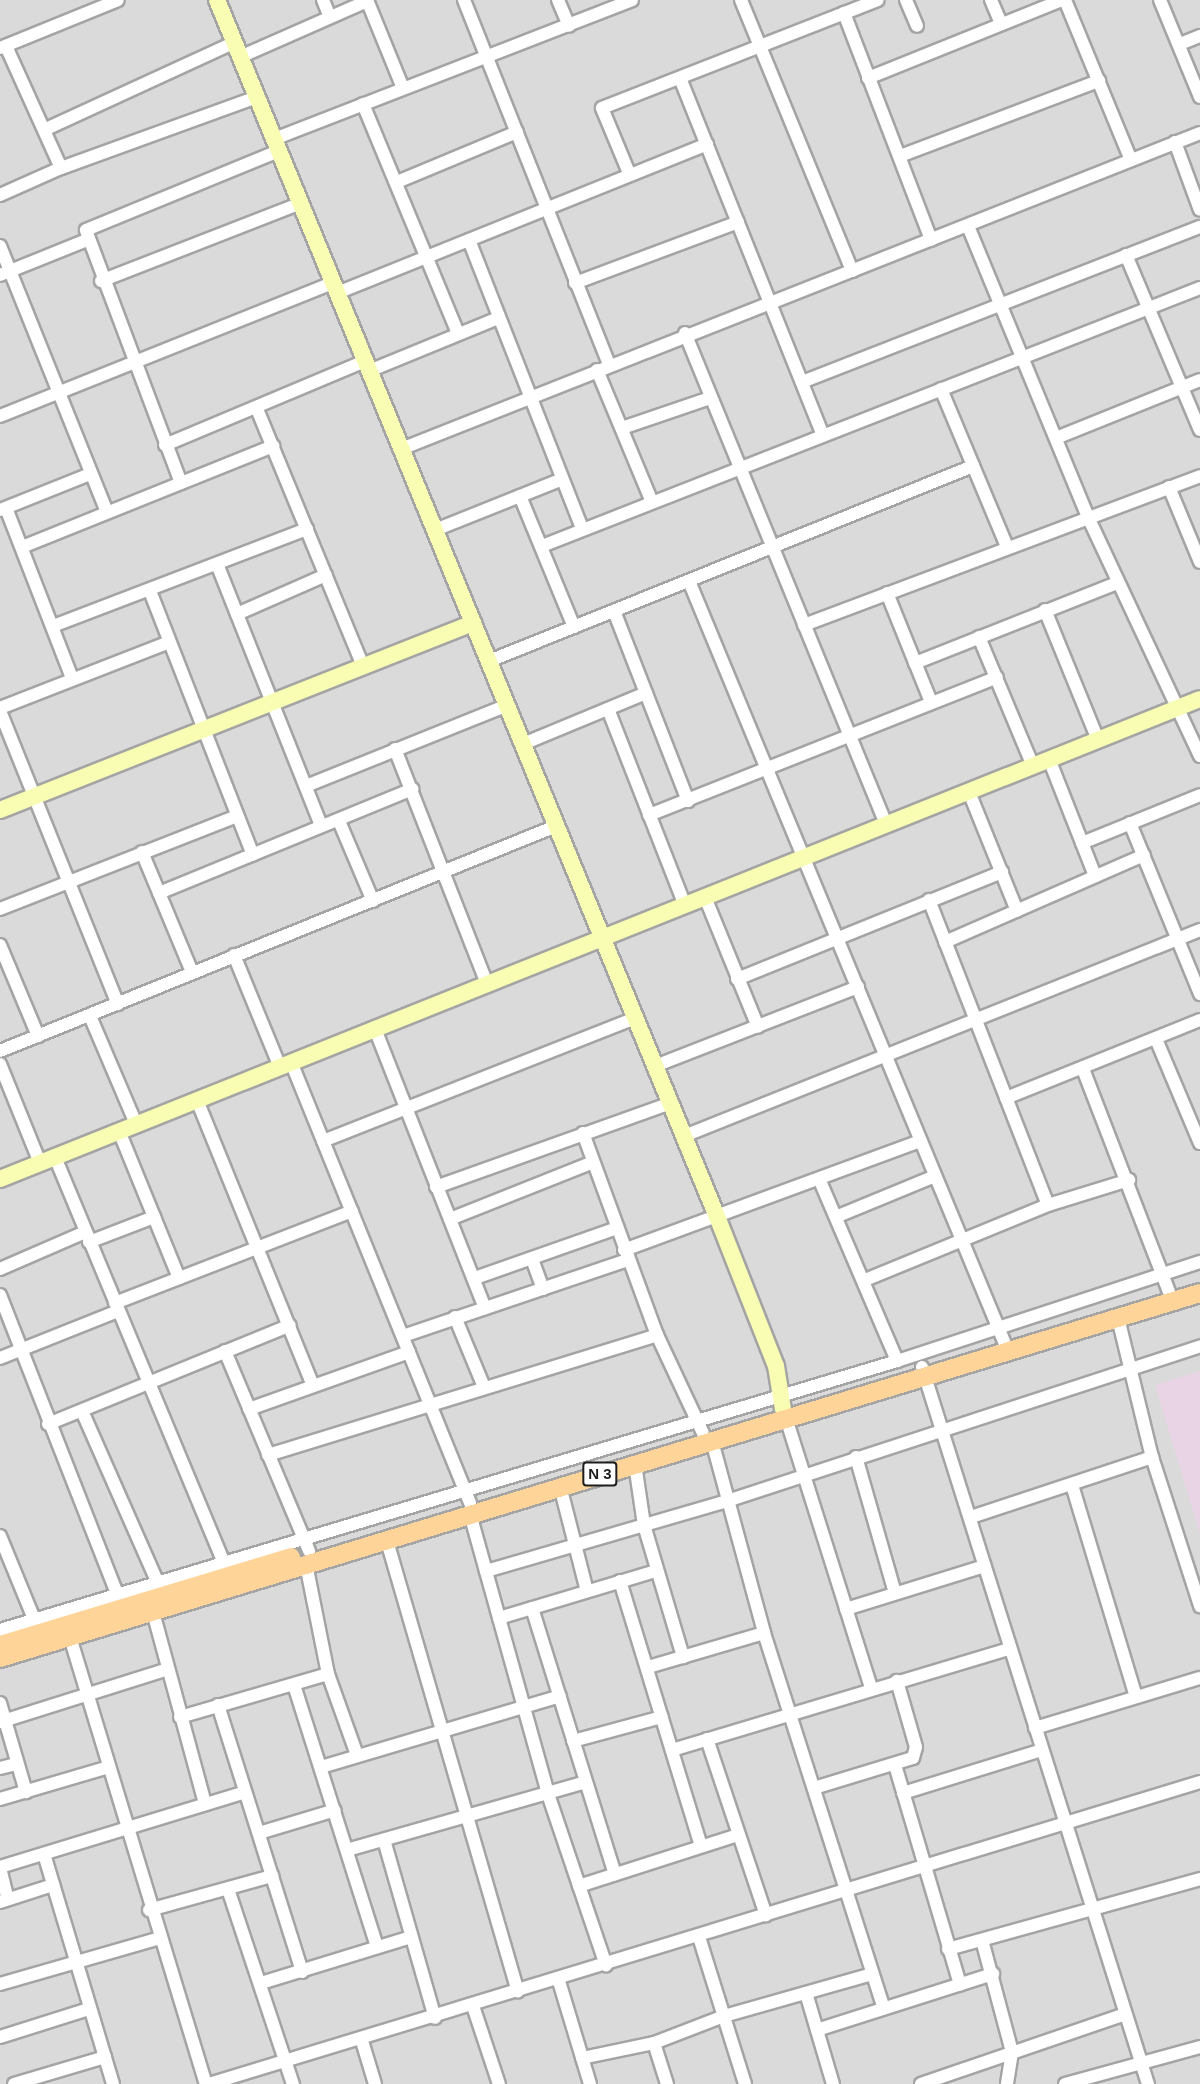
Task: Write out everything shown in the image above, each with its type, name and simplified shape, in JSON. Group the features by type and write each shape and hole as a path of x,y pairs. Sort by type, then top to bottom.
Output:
{"main road":[{"name":"N 3","path":"924,1371 1002,1336 1200,1282"},
{"name":"N 3","path":"0,1658 153,1612 307,1551 468,1502 783,1408 1118,1318 1200,1293"},
{"name":"N 3","path":"0,1645 37,1626 226,1568 307,1551 387,1540 468,1502 561,1486 634,1464 704,1432"}],"street":[{"path":"61,168 46,129 3,47 118,0"},
{"path":"217,0 718,1219 776,1366 783,1408 871,1688"},
{"path":"323,0 330,17"},
{"path":"464,0 609,364"},
{"path":"558,0 569,26"},
{"path":"181,483 101,281 87,240 92,224 276,145 363,104 487,58 632,0"},
{"path":"741,0 852,271"},
{"path":"629,173 602,108 878,0"},
{"path":"906,0 917,26"},
{"path":"991,0 1001,24"},
{"path":"868,78 1063,0 1131,160"},
{"path":"1160,0 1200,97"},
{"path":"46,129 237,50 330,17 367,1 403,88"},
{"path":"844,13 931,240"},
{"path":"1180,44 1200,36"},
{"path":"680,78 823,435"},
{"path":"900,156 1099,81"},
{"path":"0,195 61,168 257,97"},
{"path":"363,104 458,333"},
{"path":"397,182 517,132"},
{"path":"402,449 685,333 968,226 1200,133"},
{"path":"1175,142 1200,210"},
{"path":"0,416 56,392 335,288 426,257 629,173 707,144"},
{"path":"101,281 301,203"},
{"path":"575,283 738,222"},
{"path":"968,226 1088,517 1200,756"},
{"path":"802,382 1200,227"},
{"path":"5,273 87,240"},
{"path":"468,240 527,399 582,529"},
{"path":"0,246 5,273 107,512"},
{"path":"1126,255 1200,430"},
{"path":"542,546 651,500 1200,288"},
{"path":"165,445 367,366 498,318"},
{"path":"685,333 886,824"},
{"path":"597,370 651,500"},
{"path":"1056,438 1200,380"},
{"path":"941,388 1007,547"},
{"path":"622,428 710,398"},
{"path":"257,409 363,666"},
{"path":"22,546 273,446"},
{"path":"489,661 773,550 973,466"},
{"path":"72,678 22,546 3,509 90,474"},
{"path":"804,625 1200,476"},
{"path":"435,530 560,480"},
{"path":"1169,487 1200,562"},
{"path":"520,496 574,627"},
{"path":"53,626 308,529"},
{"path":"217,564 321,826"},
{"path":"237,614 326,575"},
{"path":"689,581 1002,1336"},
{"path":"915,663 1118,583"},
{"path":"150,591 202,731 253,855"},
{"path":"887,593 932,702"},
{"path":"1045,610 1098,740"},
{"path":"614,611 688,801"},
{"path":"0,810 473,623"},
{"path":"979,638 1082,843 1095,876"},
{"path":"118,1004 67,883 0,709 72,678 169,642"},
{"path":"649,815 997,676"},
{"path":"523,744 646,693"},
{"path":"0,1179 1200,699"},
{"path":"306,786 507,705"},
{"path":"608,709 685,905"},
{"path":"395,749 414,789 487,984"},
{"path":"159,892 414,789"},
{"path":"969,792 1017,910"},
{"path":"1082,843 1200,795"},
{"path":"0,909 237,816"},
{"path":"339,821 373,901"},
{"path":"1130,823 1200,994"},
{"path":"0,1050 90,1016 192,972 556,826"},
{"path":"142,852 192,972"},
{"path":"945,942 1144,855"},
{"path":"737,979 1002,872"},
{"path":"705,897 758,1027"},
{"path":"929,900 1048,1205"},
{"path":"684,1136 1200,930"},
{"path":"0,945 38,1036"},
{"path":"234,955 323,1141 468,1502 548,1794 606,1965"},
{"path":"655,1066 858,987"},
{"path":"90,1016 136,1124"},
{"path":"323,1141 635,1018"},
{"path":"1006,1098 1083,1069 1200,1020"},
{"path":"375,1029 485,1308"},
{"path":"1156,1039 1200,1143"},
{"path":"0,1064 87,1237 146,1383 226,1568 158,1583 120,1602 48,1424 0,1295"},
{"path":"1083,1069 1129,1180 1169,1292"},
{"path":"197,1100 259,1247 313,1385"},
{"path":"436,1187 670,1102"},
{"path":"119,1131 179,1278"},
{"path":"583,1133 657,1335 704,1432 730,1500 764,1633 844,1890 884,2008"},
{"path":"402,1336 543,1289 921,1141"},
{"path":"450,1219 593,1162"},
{"path":"838,1216 935,1176"},
{"path":"865,1280 1048,1205 1129,1180"},
{"path":"820,1181 838,1216 897,1361"},
{"path":"0,1358 179,1278 352,1210"},
{"path":"0,1269 87,1237 154,1217"},
{"path":"475,1278 617,1228"},
{"path":"532,1258 543,1289"},
{"path":"704,1432 783,1408 897,1361 1002,1336 1200,1262"},
{"path":"455,1317 484,1387"},
{"path":"1118,1318 1126,1367 1200,1606"},
{"path":"48,1424 290,1325"},
{"path":"268,1455 657,1335"},
{"path":"486,1571 730,1500 1126,1367 1200,1346"},
{"path":"225,1351 307,1551 328,1674 357,1755"},
{"path":"249,1409 409,1352"},
{"path":"924,1371 940,1428 971,1516 1009,1648 1148,2084"},
{"path":"82,1411 158,1583"},
{"path":"856,1457 895,1593"},
{"path":"971,1516 1072,1485 1152,1457"},
{"path":"634,1464 644,1525 683,1657"},
{"path":"1072,1485 1136,1697"},
{"path":"561,1486 572,1545 587,1591"},
{"path":"0,1536 37,1626 0,1630"},
{"path":"387,1540 440,1730 518,1990"},
{"path":"846,1609 985,1566"},
{"path":"500,1618 656,1571"},
{"path":"620,1581 701,1846"},
{"path":"532,1608 615,1874"},
{"path":"153,1612 165,1670 205,1804"},
{"path":"648,1667 764,1633"},
{"path":"70,1637 83,1695 157,1939 207,2084 362,2041 518,1990 699,1937 766,1914 924,1868 1200,1782"},
{"path":"672,1750 1009,1648"},
{"path":"2,1722 165,1670"},
{"path":"180,1717 328,1674"},
{"path":"1035,1728 1200,1678"},
{"path":"814,1788 895,1765 916,1752 897,1681"},
{"path":"294,1684 376,1947"},
{"path":"321,1767 560,1696"},
{"path":"0,1703 2,1722 26,1792"},
{"path":"218,1705 302,1972"},
{"path":"573,1741 662,1717"},
{"path":"707,1739 766,1914"},
{"path":"903,1793 1042,1750"},
{"path":"0,1768 16,1764"},
{"path":"895,1765 960,1985"},
{"path":"0,1799 105,1768"},
{"path":"347,1850 586,1782"},
{"path":"53,1885 4,1901 0,1868 245,1792"},
{"path":"259,1833 335,1810"},
{"path":"579,1886 738,1834"},
{"path":"384,1839 435,2018"},
{"path":"44,1854 74,1962 113,2084"},
{"path":"149,1910 272,1876"},
{"path":"948,1949 1092,1908 1199,1882"},
{"path":"228,1889 293,2084"},
{"path":"261,1983 411,1937"},
{"path":"699,1937 745,2084"},
{"path":"0,1984 157,1939"},
{"path":"982,1940 993,1974 1012,2052 1007,2084"},
{"path":"582,2058 654,2043 724,2016 872,1974"},
{"path":"817,2030 993,1974"},
{"path":"558,1978 590,2084"},
{"path":"806,1993 833,2084"},
{"path":"473,2006 499,2084"},
{"path":"0,2037 89,2009"},
{"path":"921,2084 1125,2014"},
{"path":"362,2041 375,2084"},
{"path":"654,2043 667,2084"},
{"path":"1065,2084 1200,2046"},
{"path":"14,2084 105,2057"}],"shaded area":[{"path":"0,0 1200,0 1200,2084 0,2084"},
{"path":"1200,1371 1200,1534 1155,1385"}]}
